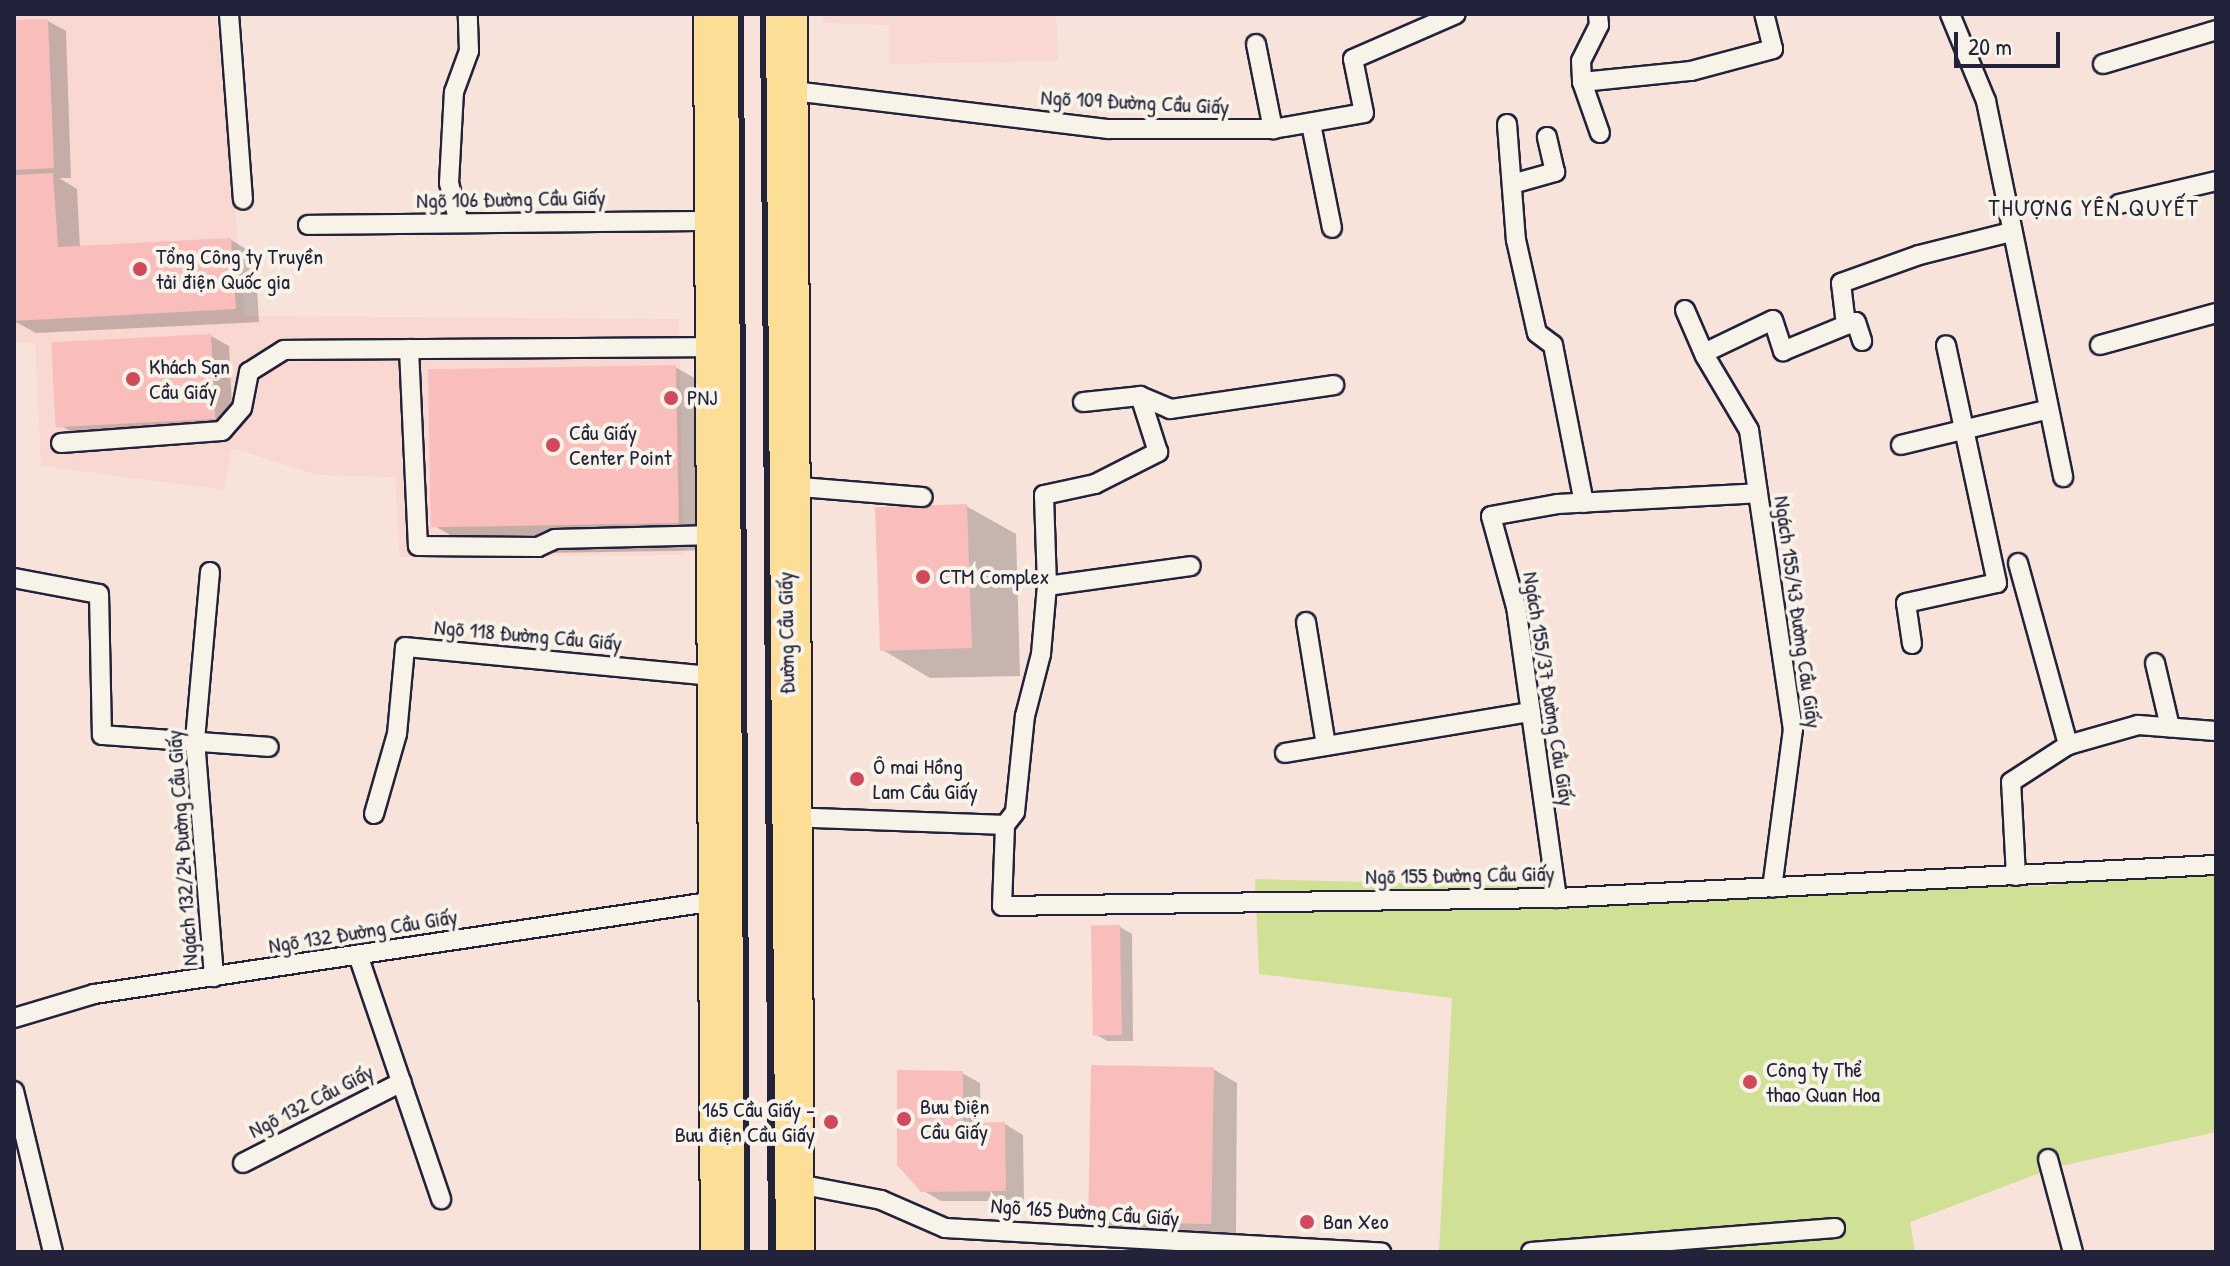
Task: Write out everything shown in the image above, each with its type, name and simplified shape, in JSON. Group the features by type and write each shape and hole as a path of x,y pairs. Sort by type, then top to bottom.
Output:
{"main road":[{"path":"716,14 723,1252"},
{"name":"Đường Cầu Giấy","path":"785,14 785,486 792,1252"},
{"path":"722,979 791,978"}],"lane":[{"path":"229,14 243,199"},
{"path":"459,223 449,183 454,92 469,51 468,14"},
{"name":"Ngõ 109 Đường Cầu Giấy","path":"785,90 1109,129 1273,129 1364,113 1353,59 1456,14"},
{"path":"1598,14 1599,25 1581,61 1582,82 1600,133"},
{"path":"1582,82 1691,71 1773,49 1764,14"},
{"path":"1950,14 1986,101 2046,410 2063,477"},
{"path":"2103,64 2216,30"},
{"path":"1256,44 1273,129"},
{"path":"1311,124 1332,228"},
{"path":"1507,124 1516,240 1537,333 1553,345 1584,503"},
{"path":"1512,184 1555,172 1547,137"},
{"path":"2119,204 2216,181"},
{"name":"Ngõ 106 Đường Cầu Giấy","path":"308,225 715,221"},
{"path":"1846,325 1841,283 1919,255 2011,232"},
{"name":"Ngách 155/43 Đường Cầu Giấy","path":"1685,310 1704,353 1749,430 1793,729 1772,888"},
{"path":"2100,345 2216,313"},
{"path":"1704,353 1773,320 1783,351 1856,322 1862,341"},
{"path":"1912,644 1906,603 1997,583 1946,345"},
{"path":"61,443 222,431 242,408 249,372 284,350 717,347"},
{"path":"409,349 418,546 538,547 555,539 717,535"},
{"path":"1083,402 1140,396 1170,409 1334,385"},
{"path":"788,817 1005,825 1015,812 1047,586 1044,495 1095,484 1158,452 1140,396"},
{"path":"1901,445 2046,410"},
{"path":"785,486 923,497"},
{"name":"Ngách 155/37 Đường Cầu Giấy","path":"1557,898 1516,607 1491,516 1584,503 1758,493"},
{"path":"2018,563 2068,745"},
{"path":"1047,586 1191,566"},
{"name":"Ngách 132/24 Đường Cầu Giấy","path":"210,572 195,740 214,977"},
{"path":"14,578 99,594 102,735 269,747"},
{"path":"1306,622 1326,745"},
{"name":"Ngõ 118 Đường Cầu Giấy","path":"374,814 397,734 405,647 720,677"},
{"path":"2155,663 2170,727"},
{"path":"1285,753 1531,712"},
{"path":"2016,876 2011,782 2068,745 2138,725 2216,731"},
{"name":"Ngõ 155 Đường Cầu Giấy","path":"1005,825 1002,906 1557,898 2216,865"},
{"name":"Ngõ 132 Đường Cầu Giấy","path":"14,1018 94,994 359,958 722,900"},
{"name":"Ngõ 132 Cầu Giấy","path":"359,958 441,1199"},
{"name":"Ngõ 132 Cầu Giấy","path":"243,1163 402,1082"},
{"path":"14,1091 53,1252"},
{"path":"2048,1159 2073,1252"},
{"name":"Ngõ 165 Đường Cầu Giấy","path":"793,1183 881,1200 945,1228 1055,1243 1381,1252"},
{"path":"1531,1252 1835,1228"}],"shaded area":[{"path":"14,14 216,14 245,316 679,319 684,555 400,557 395,477 317,475 232,448 224,490 41,466 35,343 14,342"},
{"path":"823,14 1056,14 1058,61 889,64 890,25 823,23"}],"green space":[{"name":"Công ty Thể thao Quan Hoa","path":"2216,865 2216,1132 2056,1167 1910,1222 1915,1252 1439,1252 1452,998 1259,974 1255,879 1553,887 2044,886"}],"building":[{"path":"48,19 54,168 14,170 14,20"},
{"path":"53,173 58,247 231,238 236,309 14,321 14,175"},
{"name":"Khách Sạn Cầu Giấy","path":"211,334 215,419 56,427 51,342"},
{"name":"Cầu Giấy Center Point","path":"676,365 679,523 431,527 428,369"},
{"name":"CTM Complex","path":"967,504 972,648 880,651 875,507"},
{"path":"1120,925 1122,1035 1093,1035 1091,926"},
{"path":"1091,1065 1214,1067 1211,1224 1088,1222"},
{"path":"897,1070 963,1071 963,1123 1005,1122 1006,1191 921,1192 897,1165"}],"railway":[{"path":"741,14 747,1252"},
{"path":"763,14 773,1252"}],"place":[{"name":"Tổng Công ty Truyền tải điện Quốc gia","path":"140,269"},
{"name":"Khách Sạn Cầu Giấy","path":"133,379"},
{"name":"PNJ","path":"671,398"},
{"name":"Cầu Giấy Center Point","path":"553,445"},
{"name":"CTM Complex","path":"923,577"},
{"name":"Ô mai Hồng Lam Cầu Giấy","path":"857,779"},
{"name":"Công ty Thể thao Quan Hoa","path":"1750,1082"},
{"name":"Bưu Điện Cầu Giấy","path":"904,1119"},
{"name":"165 Cầu Giấy - Bưu điện Cầu Giấy","path":"831,1122"},
{"name":"Ban Xeo","path":"1307,1222"}],"district":[{"name":"THƯỢNG YÊN QUYẾT","path":"2094,208"}]}
